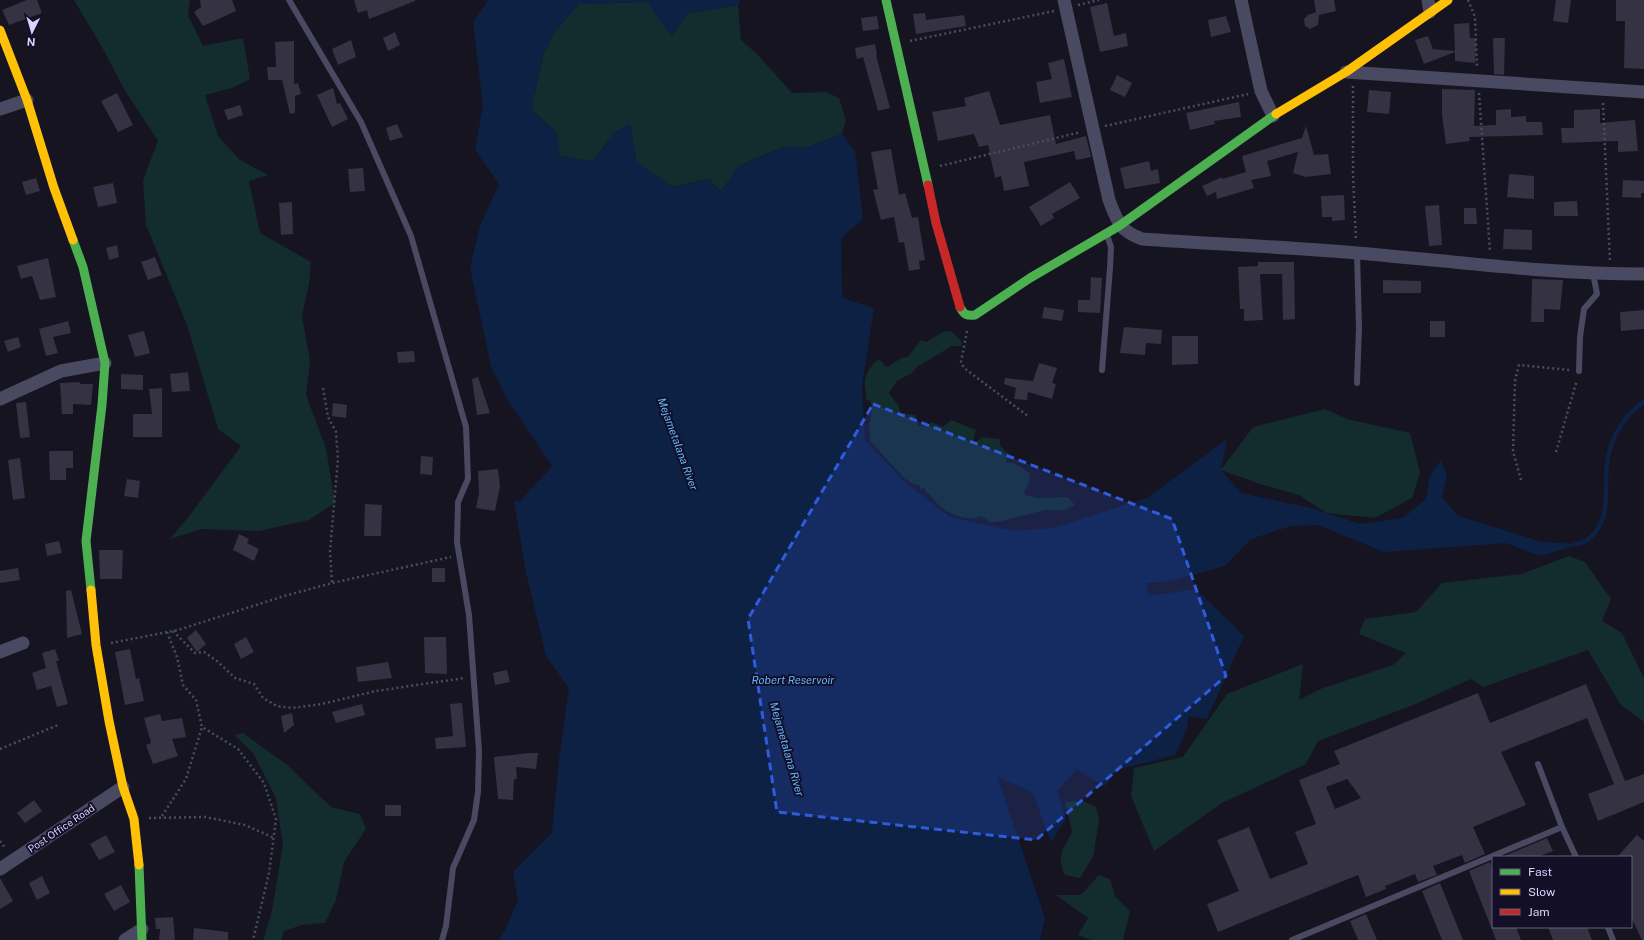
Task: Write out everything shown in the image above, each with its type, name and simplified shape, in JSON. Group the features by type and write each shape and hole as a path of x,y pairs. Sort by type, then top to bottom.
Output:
{"street":[{"path":"886,0 936,223 957,300 963,313 968,316 975,315 1030,278 1119,226 1273,116 1349,72 1429,6 1448,0"},
{"path":"1241,0 1261,91 1273,116"},
{"path":"1065,4 1109,200 1119,226 1128,234 1142,239 1357,253 1491,266 1611,274 1644,274"},
{"path":"0,30 27,100 54,188 83,267 105,363 102,405 86,541 96,646 109,721 123,787 134,819 139,853 142,935 125,940"},
{"path":"1349,72 1644,92"},
{"path":"0,109 27,100"},
{"path":"0,400 61,371 105,363"},
{"path":"0,652 23,643"},
{"name":"Post Office Road","path":"0,869 123,787"}],"lane":[{"path":"289,0 361,122 411,236 466,427 468,479 458,502 459,556 469,615 474,676 478,751 478,792 474,820 453,868 446,926 442,940"},
{"path":"1102,370 1111,247 1106,233"},
{"path":"1357,253 1359,327 1357,383"},
{"path":"1579,371 1580,337 1584,309 1597,294 1593,273"},
{"path":"1538,764 1562,827 1576,856"},
{"path":"1493,856 1562,827"},
{"path":"1292,940 1492,856"},
{"path":"1608,928 1614,940"}],"path":[{"path":"897,44 1065,4 1099,0"},
{"path":"1468,0 1475,17 1491,266"},
{"path":"1349,72 1357,253"},
{"path":"1603,89 1611,274"},
{"path":"968,316 961,362 964,368 1028,416"},
{"path":"1521,480 1513,451 1515,381 1519,365 1579,371 1576,388 1563,423 1556,452"},
{"path":"323,388 328,417 336,432 338,459 330,551 332,583"},
{"path":"96,646 173,631 332,583 459,556"},
{"path":"173,631 195,653 204,652 217,661 235,678 254,684 262,698 277,706 292,708 322,704 376,691 474,676"},
{"path":"162,816 186,779 202,727 196,700 183,685 177,657 167,632"},
{"path":"0,749 58,725"},
{"path":"202,727 238,749 264,783 276,820 269,874 253,940"},
{"path":"134,819 162,816 205,817 245,825 274,838"}],"highlighted area":[{"path":"873,404 1172,519 1226,676 1036,840 777,812 748,619"}],"green space":[{"path":"74,0 190,0 188,15 203,46 243,38 250,79 232,88 205,95 218,136 240,160 268,175 249,181 260,233 311,262 309,284 302,316 310,361 306,395 326,448 335,503 309,520 259,531 201,529 170,539 190,515 241,446 218,429 187,325 146,225 143,180 158,141 124,89 102,47"},
{"path":"647,2 688,13 738,5 741,40 757,54 792,93 826,92 839,98 846,120 842,134 808,147 784,147 749,161 737,168 721,192 709,179 672,187 636,162 630,124 614,133 593,161 560,156 556,132 531,109 543,56 554,32 579,4"},
{"path":"951,331 962,342 961,346 952,346 917,367 912,373 897,381 889,393 898,405 901,413 916,415 918,426 927,426 932,422 943,427 951,420 976,430 973,441 975,442 983,437 1000,439 1000,446 1009,454 1006,463 1014,463 1030,473 1029,482 1024,492 1025,495 1038,498 1068,497 1075,505 1065,510 1045,510 998,522 990,522 981,516 976,518 964,518 942,508 925,491 925,487 921,490 919,485 915,485 905,479 870,441 869,427 872,409 870,401 866,399 865,382 871,367 880,359 886,367 889,366 901,358 908,357 921,340 926,342 943,332"},
{"path":"1325,409 1347,419 1410,433 1420,473 1412,498 1375,518 1326,513 1299,495 1260,484 1221,470 1253,427"},
{"path":"1569,556 1585,562 1611,599 1602,621 1622,633 1644,678 1644,722 1620,704 1588,650 1483,687 1471,679 1416,704 1318,741 1306,764 1222,803 1154,851 1131,796 1134,768 1183,757 1227,694 1303,664 1299,700 1323,688 1393,665 1406,653 1359,634 1365,619 1416,612 1442,583 1521,574"},
{"path":"243,733 286,764 331,807 360,814 366,829 344,862 336,900 325,923 302,925 284,931 281,940 263,940 272,911 283,845 276,798 253,753 234,735"},
{"path":"1083,801 1096,807 1099,820 1093,857 1080,878 1065,875 1062,869 1061,858 1063,848 1072,832 1065,802"},
{"path":"1099,875 1110,879 1115,896 1130,911 1123,940 1091,940 1078,935 1088,918 1056,895 1081,895"}],"water":[{"name":"Robert Reservoir","path":"488,0 740,0 738,5 688,13 672,37 647,2 579,4 554,32 543,56 531,109 556,132 560,156 593,161 614,133 630,124 637,162 672,187 709,179 721,192 737,168 749,161 784,147 808,147 842,134 855,151 863,219 841,238 842,298 874,308 862,386 865,440 907,484 950,517 1014,531 1053,528 1147,498 1227,439 1221,470 1241,493 1311,508 1360,524 1403,518 1426,499 1430,476 1441,460 1447,477 1442,497 1458,516 1542,542 1580,544 1540,556 1506,543 1384,552 1318,525 1291,526 1251,539 1225,566 1171,581 1146,583 1149,596 1196,589 1244,636 1207,719 1189,716 1186,731 1175,755 1117,770 1104,787 1077,769 1057,791 1066,819 1051,842 1033,793 997,776 1045,918 1040,940 499,940 518,900 513,872 552,833 559,759 569,688 546,656 526,572 514,501 520,501 552,466 507,399 491,366 470,268 480,226 499,184 475,150 483,105 473,23"}],"building":[{"path":"27,0 37,0 42,13 9,25 2,10"},
{"path":"200,0 232,0 236,11 203,26 194,12 201,7"},
{"path":"354,0 415,1 369,19 367,10 358,13"},
{"path":"1314,0 1334,0 1336,11 1319,15 1318,25 1310,29 1305,26 1304,19 1308,15 1316,12"},
{"path":"1556,0 1571,0 1568,23 1553,21"},
{"path":"1616,0 1644,0 1644,69 1624,68 1625,21 1616,21"},
{"path":"1107,3 1114,36 1126,33 1128,46 1100,52 1090,7"},
{"path":"925,13 926,20 964,15 966,26 916,34 913,14"},
{"path":"877,16 879,29 863,31 861,18"},
{"path":"1226,16 1231,32 1211,37 1208,20"},
{"path":"1469,23 1470,38 1476,38 1475,63 1455,61 1455,52 1424,64 1415,40 1428,36 1433,49 1455,51 1454,24"},
{"path":"395,32 400,45 388,51 383,38"},
{"path":"1493,38 1505,38 1504,75 1494,74"},
{"path":"351,40 356,57 338,65 332,49"},
{"path":"294,41 294,84 298,83 301,94 295,96 295,113 290,114 282,80 268,80 267,67 276,67 275,42"},
{"path":"875,44 876,55 890,108 878,111 863,57 857,59 855,48"},
{"path":"1064,59 1072,97 1040,103 1036,82 1052,79 1048,63"},
{"path":"1117,75 1132,83 1125,97 1110,90"},
{"path":"333,88 337,104 340,103 348,119 332,127 317,95"},
{"path":"1442,89 1475,90 1474,126 1496,125 1496,110 1511,109 1511,117 1526,116 1526,122 1542,122 1543,135 1469,137 1470,141 1446,144 1442,115"},
{"path":"1369,90 1391,92 1389,114 1367,112"},
{"path":"989,91 1000,125 1050,115 1056,144 1086,136 1091,157 1076,160 1074,151 1024,162 1029,186 1004,191 1001,176 995,178 988,145 979,147 974,134 938,141 932,112 966,106 964,98"},
{"path":"117,93 133,125 118,132 101,101"},
{"path":"1239,102 1241,117 1214,121 1215,124 1190,130 1186,113"},
{"path":"240,105 243,115 228,120 224,110"},
{"path":"1600,109 1600,123 1635,120 1638,151 1618,152 1618,141 1562,143 1561,128 1574,128 1574,110"},
{"path":"397,124 403,137 390,141 386,128"},
{"path":"1306,126 1314,155 1328,154 1331,174 1306,177 1293,173 1298,152 1267,161 1271,176 1251,180 1254,188 1217,199 1216,192 1207,196 1202,186 1222,177 1222,179 1246,172 1242,156 1302,138"},
{"path":"891,149 899,195 905,193 912,218 918,217 925,260 919,261 920,269 909,271 904,242 899,243 894,217 881,220 873,190 878,189 871,152"},
{"path":"1149,161 1151,171 1158,169 1160,183 1125,189 1120,168"},
{"path":"363,168 365,191 350,192 348,169"},
{"path":"1509,174 1534,176 1534,199 1507,197"},
{"path":"36,178 40,191 26,195 22,182"},
{"path":"1623,180 1644,181 1644,193 1641,193 1641,198 1622,197"},
{"path":"1070,182 1080,198 1052,214 1054,218 1041,226 1029,207"},
{"path":"113,183 117,203 98,207 93,187"},
{"path":"1344,195 1345,220 1332,221 1332,217 1322,217 1321,196"},
{"path":"1577,201 1578,216 1554,216 1554,202"},
{"path":"292,202 293,234 281,235 279,203"},
{"path":"1439,205 1442,245 1429,246 1425,206"},
{"path":"1464,208 1476,208 1477,224 1464,224"},
{"path":"1504,229 1532,230 1532,250 1503,249"},
{"path":"117,245 119,257 109,260 106,248"},
{"path":"155,257 162,275 148,280 141,262"},
{"path":"48,258 56,297 40,300 32,276 21,279 17,266"},
{"path":"1258,262 1294,262 1295,319 1283,320 1282,274 1260,274 1263,320 1244,321 1244,309 1240,309 1238,267 1258,266"},
{"path":"1091,277 1102,278 1100,313 1078,312 1078,300 1090,300"},
{"path":"1532,279 1563,280 1560,310 1544,309 1544,322 1531,322"},
{"path":"1383,280 1421,281 1421,293 1383,293"},
{"path":"1044,307 1064,310 1062,321 1042,318"},
{"path":"1644,310 1644,329 1621,331 1620,312"},
{"path":"68,321 71,333 53,337 58,353 46,356 39,329"},
{"path":"1430,321 1445,321 1445,337 1430,337"},
{"path":"1124,327 1162,330 1161,344 1146,343 1145,355 1120,353"},
{"path":"144,331 150,353 135,357 128,335"},
{"path":"1172,336 1198,336 1198,364 1172,365"},
{"path":"18,337 21,347 8,352 4,341"},
{"path":"414,351 415,362 398,363 397,352"},
{"path":"1039,363 1057,368 1052,383 1056,384 1052,399 1028,392 1027,400 1014,399 1016,388 1004,384 1005,378 1033,381"},
{"path":"188,372 190,391 172,392 170,374"},
{"path":"121,374 143,375 143,390 121,389"},
{"path":"478,377 490,413 477,415 472,379"},
{"path":"80,382 80,384 93,384 91,405 73,404 73,414 62,414 60,383"},
{"path":"162,388 162,437 133,437 133,414 152,414 149,389"},
{"path":"26,402 30,437 20,438 16,403"},
{"path":"333,403 347,405 346,418 332,416"},
{"path":"49,451 73,451 73,468 66,468 66,480 50,480"},
{"path":"421,456 433,457 432,475 420,474"},
{"path":"20,458 25,498 13,500 8,460"},
{"path":"498,469 500,486 495,511 476,508 479,493 478,471"},
{"path":"127,479 140,481 138,498 124,496"},
{"path":"365,504 382,505 381,536 364,536"},
{"path":"239,534 249,539 247,543 259,549 254,561 233,550"},
{"path":"59,541 62,553 47,556 45,544"},
{"path":"99,550 123,550 122,579 100,579"},
{"path":"18,568 20,580 0,583 0,571"},
{"path":"432,568 445,568 445,582 432,582"},
{"path":"71,590 82,634 67,638 66,591"},
{"path":"196,630 206,644 197,652 187,638"},
{"path":"246,637 254,652 241,659 234,644"},
{"path":"424,637 446,637 447,674 425,673"},
{"path":"55,649 59,661 56,661 68,704 57,707 51,686 37,690 32,673 46,668 42,653"},
{"path":"130,649 136,679 139,678 144,701 125,705 115,652"},
{"path":"388,662 392,678 358,682 356,667"},
{"path":"507,670 510,682 495,685 493,673"},
{"path":"1586,684 1625,781 1644,774 1644,802 1598,821 1588,794 1614,784 1587,718 1501,752 1526,805 1473,827 1485,854 1465,863 1462,855 1433,866 1437,875 1418,882 1415,874 1385,886 1386,889 1366,897 1358,875 1218,932 1207,904 1239,891 1217,840 1249,827 1270,879 1308,864 1295,832 1316,824 1299,780 1340,764 1334,751 1478,693 1490,723","holes":["1347,779 1361,798 1335,809 1326,787"]},
{"path":"462,703 466,747 436,749 435,738 453,736 450,704"},
{"path":"362,704 365,715 336,723 332,712"},
{"path":"292,713 294,725 284,733 281,716"},
{"path":"160,714 162,721 182,718 186,737 172,739 178,756 153,764 146,745 151,743 144,718"},
{"path":"538,753 536,769 516,767 517,779 514,779 513,800 498,799 494,757"},
{"path":"34,800 42,811 25,823 17,813"},
{"path":"385,805 401,805 401,816 385,816"},
{"path":"106,835 115,852 99,860 90,844"},
{"path":"1637,835 1644,841 1644,940 1642,940 1632,919 1632,856 1618,856"},
{"path":"1547,838 1553,851 1540,856 1504,856"},
{"path":"1490,862 1492,868 1492,928 1516,928 1521,940 1496,940 1469,871"},
{"path":"42,876 50,893 37,900 29,883"},
{"path":"0,878 13,901 0,909"},
{"path":"1440,883 1463,940 1442,940 1422,891"},
{"path":"121,885 130,902 114,911 104,894"},
{"path":"1366,914 1377,940 1358,940 1350,921"},
{"path":"173,917 175,940 159,940 160,929 156,929 155,918"},
{"path":"194,928 228,932 228,940 193,940"},
{"path":"1548,928 1587,928 1592,940 1553,940"}],"waterway":[{"path":"1575,544 1582,543 1591,537 1603,519 1606,499 1606,468 1610,449 1616,434 1625,419 1644,402"}],"traffic: fast":[{"path":"886,0 928,185"},
{"path":"960,307 966,314 975,315 1030,278 1119,226 1276,114"},
{"path":"73,240 83,267 105,363 102,405 86,541 91,590"},
{"path":"139,865 142,940"}],"traffic: slow":[{"path":"1276,114 1346,72 1448,0"},
{"path":"0,30 27,100 54,188 73,240"},
{"path":"91,590 96,645 109,721 123,787 134,819 139,865"}],"traffic: jam":[{"path":"928,185 936,223 960,307"}],"water label":[{"name":"Mejametalana River","path":"678,444"},
{"name":"Mejametalana River","path":"787,749"}]}
